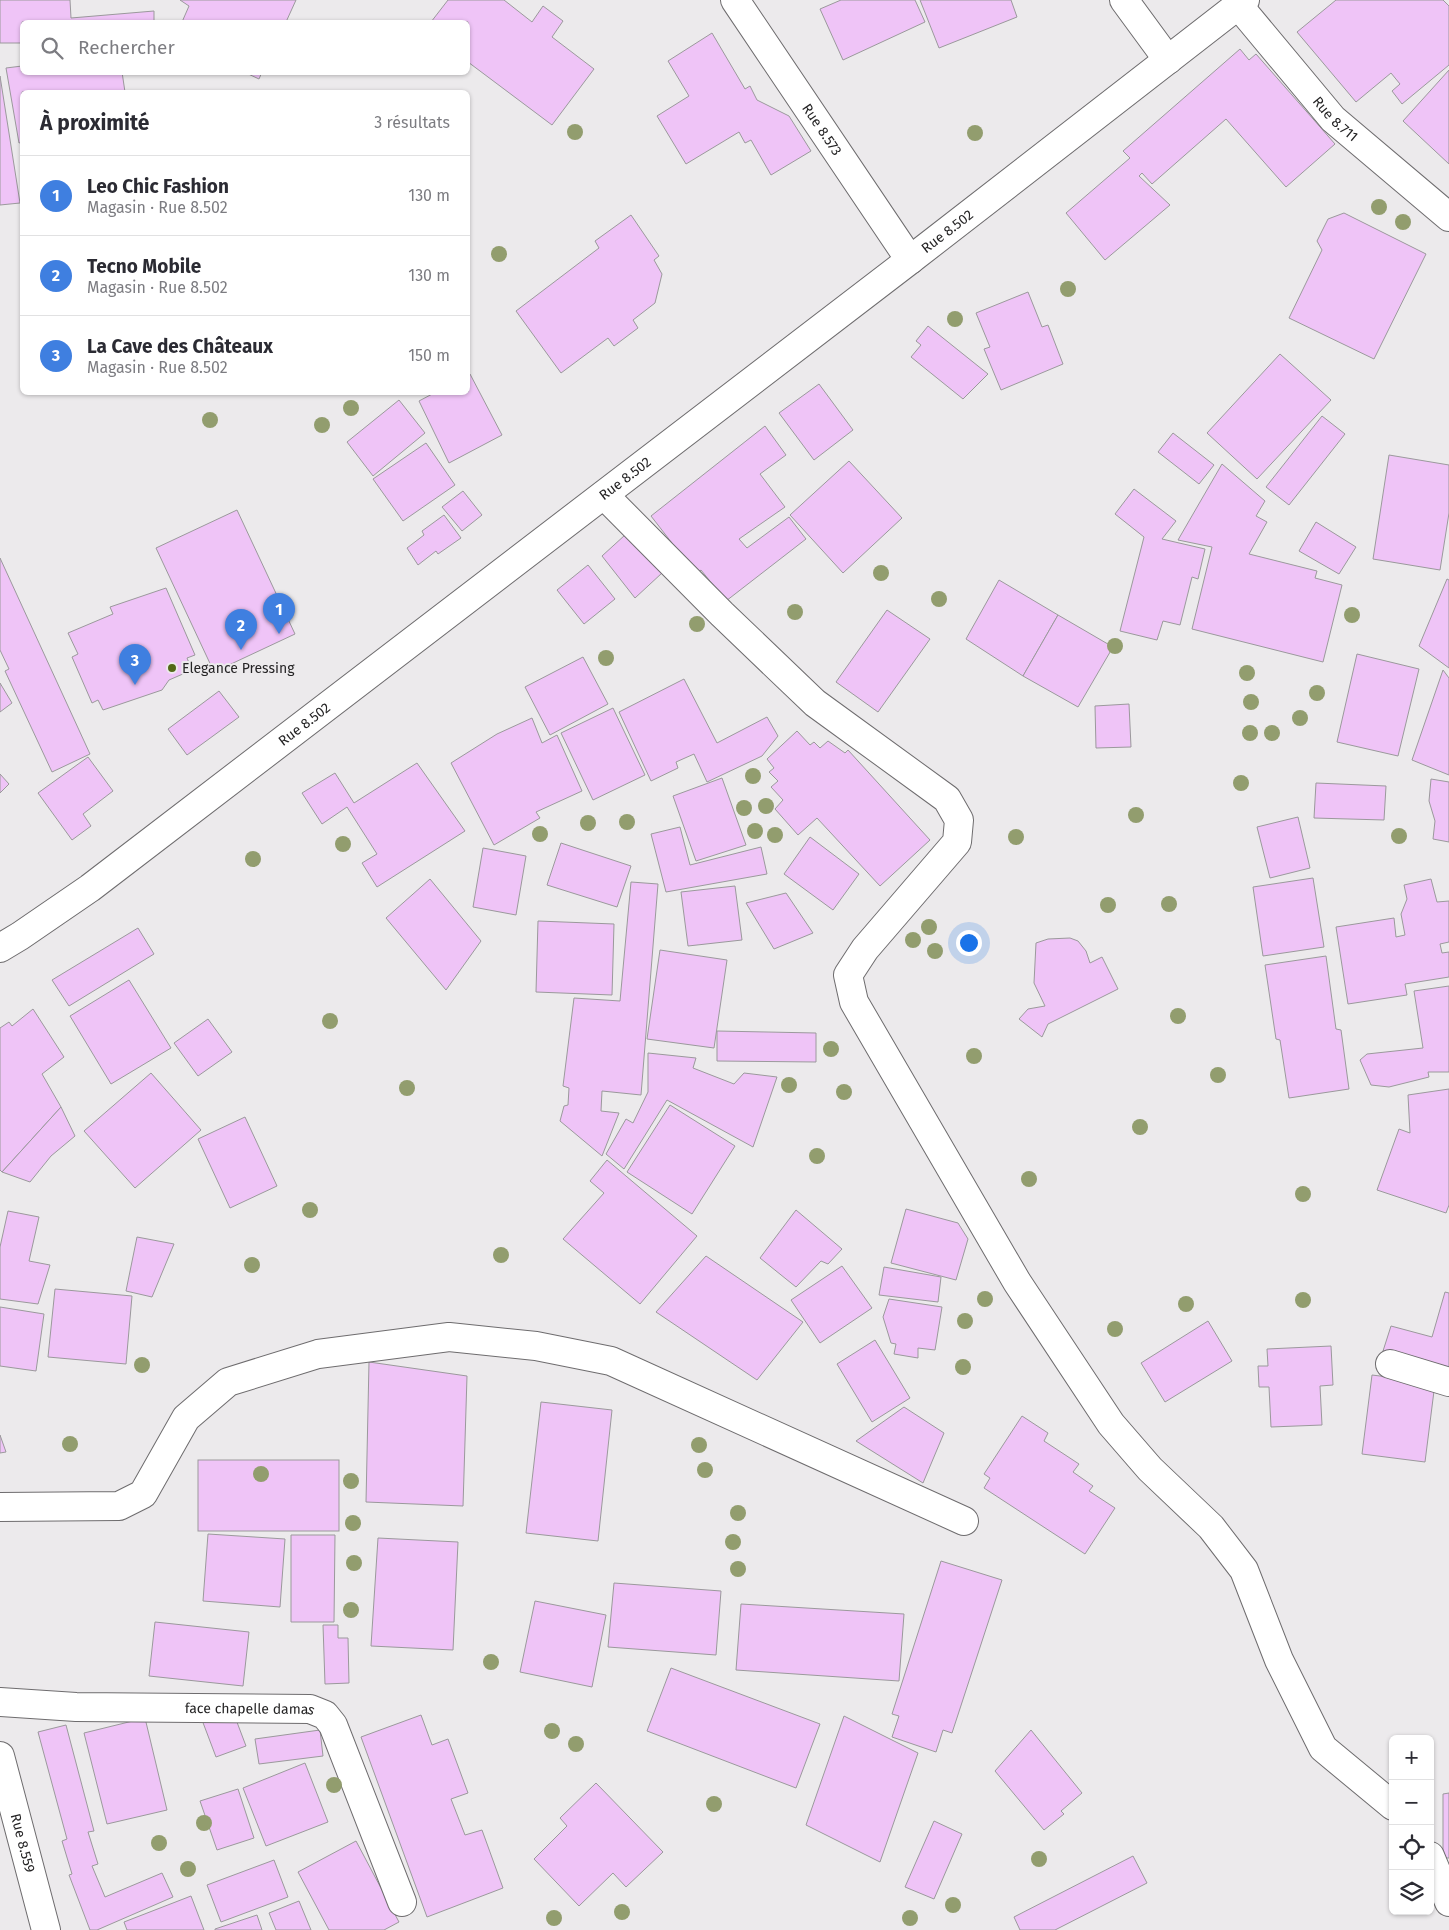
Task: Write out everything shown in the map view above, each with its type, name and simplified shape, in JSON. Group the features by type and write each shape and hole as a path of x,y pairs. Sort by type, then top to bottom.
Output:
{"street":[{"name":"Rue 8.573","path":"735,0 910,260"},
{"path":"1124,0 1168,60"},
{"name":"Rue 8.502","path":"0,948 90,888 910,260 1241,3"},
{"name":"Rue 8.711","path":"1241,3 1333,119 1449,217"},
{"path":"604,495 722,614 815,703 947,799 959,820 957,842 865,949 848,975 854,1002 1017,1282 1111,1424 1150,1470 1211,1527 1244,1570 1279,1660 1323,1748 1389,1803"},
{"path":"0,1507 120,1506 143,1494 186,1418 228,1382 318,1354 450,1337 536,1346 611,1361 964,1521"},
{"path":"1390,1364 1449,1382"},
{"name":"face chapelle damas","path":"0,1702 76,1707 310,1709 325,1714 333,1725 402,1902"},
{"name":"Rue 8.559","path":"0,1756 46,1930"},
{"path":"1434,1866 1449,1902"}],"building":[{"path":"0,0 70,0 71,18 154,11 154,20 20,20 20,43 0,43"},
{"path":"180,0 296,0 287,20 183,20 189,6"},
{"path":"448,0 504,0 532,22 543,6 563,21 552,37 594,69 552,125 470,64 470,20 433,20"},
{"path":"841,0 915,0 925,22 843,60 820,9"},
{"path":"920,0 1011,0 1017,17 939,48"},
{"path":"1336,0 1443,0 1449,6 1449,65 1402,104 1392,91 1400,84 1391,73 1356,102 1297,32"},
{"path":"712,33 745,89 750,86 757,100 789,116 811,151 771,175 751,140 745,143 739,132 686,164 657,116 689,96 668,61"},
{"path":"1240,49 1249,60 1256,54 1335,144 1286,187 1226,119 1152,184 1142,173 1139,176 1170,205 1105,260 1066,213 1130,158 1123,151"},
{"path":"20,66 20,75 122,75 125,90 20,90 19,143 6,68"},
{"path":"1449,70 1449,164 1403,121"},
{"path":"250,75 261,75 259,79"},
{"path":"0,76 20,203 0,205"},
{"path":"1344,213 1426,254 1374,359 1289,318 1322,250 1317,241 1328,219"},
{"path":"631,215 659,256 654,260 662,274 655,303 633,320 638,328 614,346 608,338 561,373 516,311 599,248 595,241"},
{"path":"1028,292 1042,327 1048,325 1063,364 1001,390 984,349 990,347 976,313"},
{"path":"928,326 988,374 963,399 911,357 921,345 916,341"},
{"path":"1280,354 1331,400 1257,479 1207,433"},
{"path":"470,374 502,435 449,463 419,401 430,395 470,395"},
{"path":"819,384 853,430 814,460 779,413"},
{"path":"399,400 425,433 373,476 347,442"},
{"path":"1322,416 1345,434 1289,505 1266,487"},
{"path":"765,426 786,455 760,474 785,507 739,539 747,548 789,517 806,539 726,601 701,570 696,574 651,516"},
{"path":"1173,433 1214,465 1199,484 1158,452"},
{"path":"426,443 455,485 403,521 373,479"},
{"path":"1389,455 1449,465 1449,513 1440,570 1373,559"},
{"path":"849,461 902,518 843,573 790,515"},
{"path":"1222,464 1265,501 1256,516 1267,522 1249,554 1317,571 1315,578 1342,585 1323,662 1192,629 1212,547 1178,540"},
{"path":"1134,489 1176,521 1162,539 1205,549 1198,579 1192,577 1180,625 1163,621 1157,640 1120,631 1144,537 1115,514"},
{"path":"463,491 482,515 462,531 442,507"},
{"path":"237,510 295,634 214,672 156,548"},
{"path":"444,515 461,538 438,554 436,551 418,565 407,548 424,535 422,531"},
{"path":"1316,522 1356,547 1339,574 1299,551"},
{"path":"625,535 662,573 635,598 602,556"},
{"path":"0,558 90,754 52,772 5,671 9,669 0,650"},
{"path":"588,565 615,599 584,624 557,590"},
{"path":"1447,579 1449,580 1449,668 1419,646"},
{"path":"999,580 1058,615 1023,676 966,639"},
{"path":"166,588 195,655 187,658 192,670 169,680 162,690 103,710 98,700 92,703 72,657 78,654 68,633 113,614 110,607"},
{"path":"887,610 930,639 878,712 836,682"},
{"path":"1058,615 1113,647 1078,707 1023,676"},
{"path":"1357,654 1419,669 1398,756 1337,742"},
{"path":"583,657 608,704 550,735 525,687"},
{"path":"1443,670 1449,678 1449,775 1412,760"},
{"path":"684,679 717,743 767,717 778,736 762,756 707,782 694,754 676,762 678,768 651,781 619,712"},
{"path":"0,683 12,703 0,712"},
{"path":"219,691 239,717 187,755 168,729"},
{"path":"1129,704 1131,747 1096,748 1095,706"},
{"path":"613,708 645,775 593,800 561,733"},
{"path":"532,718 542,743 557,735 582,791 536,812 540,818 494,845 451,763 497,734"},
{"path":"797,731 810,745 814,742 820,748 828,741 845,753 848,750 930,840 880,886 817,818 798,835 775,809 783,800 771,787 778,781 769,772 774,768 767,759"},
{"path":"88,757 113,791 83,814 91,826 72,840 38,793"},
{"path":"417,763 465,831 377,887 362,863 377,854 347,807 322,824 302,793 335,773 354,803"},
{"path":"0,774 9,784 0,793"},
{"path":"722,778 746,845 696,861 673,796"},
{"path":"1431,779 1449,782 1449,842 1433,839 1435,821 1429,801"},
{"path":"1316,783 1386,786 1384,820 1314,818"},
{"path":"1298,817 1310,868 1270,878 1257,827"},
{"path":"680,827 690,865 761,847 767,874 666,892 651,834"},
{"path":"810,837 859,874 833,910 784,874"},
{"path":"561,843 631,866 617,907 547,885"},
{"path":"483,848 526,856 516,915 473,907"},
{"path":"1313,878 1324,947 1263,956 1253,887"},
{"path":"430,879 481,941 446,990 386,918"},
{"path":"1431,879 1437,902 1449,901 1449,942 1440,944 1442,953 1449,952 1449,977 1405,984 1407,995 1348,1004 1336,927 1394,918 1396,937 1405,935 1401,914 1407,899 1404,885"},
{"path":"631,882 658,884 641,1095 602,1091 601,1111 619,1113 602,1156 560,1121 564,1106 568,1105 569,1088 563,1086 574,998 620,1001"},
{"path":"735,886 742,940 688,946 681,892"},
{"path":"786,893 813,933 774,949 746,903"},
{"path":"538,921 614,924 612,995 536,992"},
{"path":"138,928 154,954 69,1006 52,980"},
{"path":"1070,938 1078,941 1086,951 1090,963 1102,957 1118,989 1048,1024 1042,1037 1019,1019 1028,1009 1045,1006 1034,983 1036,943 1048,939"},
{"path":"660,950 727,960 714,1048 647,1039"},
{"path":"1326,956 1336,1029 1341,1030 1349,1089 1289,1098 1280,1040 1276,1039 1265,965"},
{"path":"129,980 171,1048 111,1084 70,1016"},
{"path":"1449,986 1449,1072 1428,1072 1429,1077 1389,1087 1371,1085 1360,1060 1367,1054 1423,1048 1414,991"},
{"path":"33,1009 64,1057 42,1074 61,1107 2,1172 0,1170 0,1028 9,1022 12,1026"},
{"path":"208,1019 232,1052 198,1076 174,1043"},
{"path":"717,1031 816,1033 816,1062 717,1061"},
{"path":"648,1053 696,1058 693,1068 734,1084 744,1073 777,1077 753,1147 667,1100 624,1169 606,1154 626,1119 633,1123 648,1092"},
{"path":"151,1073 201,1130 135,1188 84,1131"},
{"path":"1449,1089 1449,1205 1446,1213 1377,1190 1399,1129 1410,1133 1408,1095"},
{"path":"670,1105 735,1146 692,1214 627,1172"},
{"path":"61,1107 75,1136 51,1156 30,1182 2,1172"},
{"path":"245,1117 277,1186 230,1208 198,1139"},
{"path":"607,1160 697,1236 640,1304 563,1239 604,1193 590,1181"},
{"path":"906,1209 958,1223 968,1239 956,1280 891,1263"},
{"path":"796,1210 842,1249 828,1264 821,1261 796,1287 760,1258"},
{"path":"8,1211 39,1217 29,1261 50,1265 38,1304 0,1299 0,1247"},
{"path":"137,1237 174,1244 152,1297 126,1291"},
{"path":"706,1256 803,1322 757,1380 656,1312"},
{"path":"842,1266 872,1308 820,1343 791,1300"},
{"path":"884,1267 941,1277 938,1302 879,1295"},
{"path":"55,1289 132,1296 126,1364 48,1357"},
{"path":"1445,1292 1449,1293 1449,1371 1383,1351 1391,1326 1432,1337"},
{"path":"889,1299 942,1307 935,1350 918,1348 918,1358 894,1354 896,1344 891,1343 883,1317"},
{"path":"0,1307 44,1314 36,1371 0,1366"},
{"path":"1208,1321 1232,1361 1165,1402 1141,1363"},
{"path":"875,1340 910,1398 872,1422 837,1364"},
{"path":"1331,1346 1333,1385 1320,1386 1322,1425 1271,1427 1269,1387 1259,1387 1258,1366 1268,1366 1267,1349"},
{"path":"369,1362 467,1376 463,1506 366,1502"},
{"path":"1372,1375 1435,1383 1425,1462 1362,1454"},
{"path":"541,1402 612,1410 598,1541 526,1533"},
{"path":"904,1407 944,1433 923,1483 856,1441"},
{"path":"1022,1416 1048,1433 1044,1441 1079,1464 1073,1472 1093,1486 1089,1491 1115,1508 1085,1554 984,1488 990,1478 984,1474"},
{"path":"0,1435 6,1452 0,1453"},
{"path":"198,1460 339,1460 339,1531 198,1531"},
{"path":"208,1534 285,1539 280,1607 203,1601"},
{"path":"291,1535 335,1535 334,1622 291,1622"},
{"path":"378,1538 458,1542 453,1650 371,1646"},
{"path":"941,1561 1002,1580 952,1733 943,1730 936,1752 892,1737 899,1716 892,1714"},
{"path":"614,1583 721,1591 716,1655 608,1647"},
{"path":"535,1601 606,1615 592,1687 520,1672"},
{"path":"741,1604 904,1614 899,1681 736,1670"},
{"path":"155,1622 249,1632 243,1686 149,1676"},
{"path":"323,1625 338,1625 338,1638 348,1638 349,1683 325,1684"},
{"path":"671,1668 820,1724 796,1788 647,1731"},
{"path":"232,1709 246,1746 216,1757 202,1720"},
{"path":"421,1715 432,1745 448,1739 468,1793 451,1799 465,1835 482,1830 503,1888 427,1917 361,1737"},
{"path":"844,1716 918,1753 880,1862 806,1825"},
{"path":"145,1718 167,1810 107,1824 84,1733"},
{"path":"66,1725 94,1831 88,1832 98,1864 92,1866 105,1897 162,1873 173,1897 97,1930 90,1930 69,1875 72,1874 62,1841 67,1839 38,1732"},
{"path":"320,1730 323,1756 259,1764 255,1739"},
{"path":"1031,1730 1082,1793 1061,1811 1064,1814 1044,1830 995,1771"},
{"path":"305,1763 328,1822 266,1846 243,1788"},
{"path":"596,1783 663,1852 626,1887 613,1873 579,1906 534,1859 567,1826 560,1818"},
{"path":"238,1789 254,1838 217,1850 200,1801"},
{"path":"1449,1793 1449,1858 1443,1858 1443,1794"},
{"path":"934,1821 962,1834 934,1899 905,1887"},
{"path":"356,1841 399,1922 384,1930 329,1930 298,1872"},
{"path":"1133,1856 1147,1883 1055,1930 1020,1930 1014,1917"},
{"path":"274,1860 288,1897 221,1922 207,1885"},
{"path":"191,1896 204,1930 127,1930 124,1922"},
{"path":"299,1901 311,1930 276,1930 269,1913"},
{"path":"257,1915 262,1930 215,1930 215,1929"}],"place":[{"name":"Leo Chic Fashion","path":"279,634"},
{"name":"Tecno Mobile","path":"241,650"},
{"name":"Elegance Pressing","path":"172,668"},
{"name":"La Cave des Châteaux","path":"135,685"}]}
